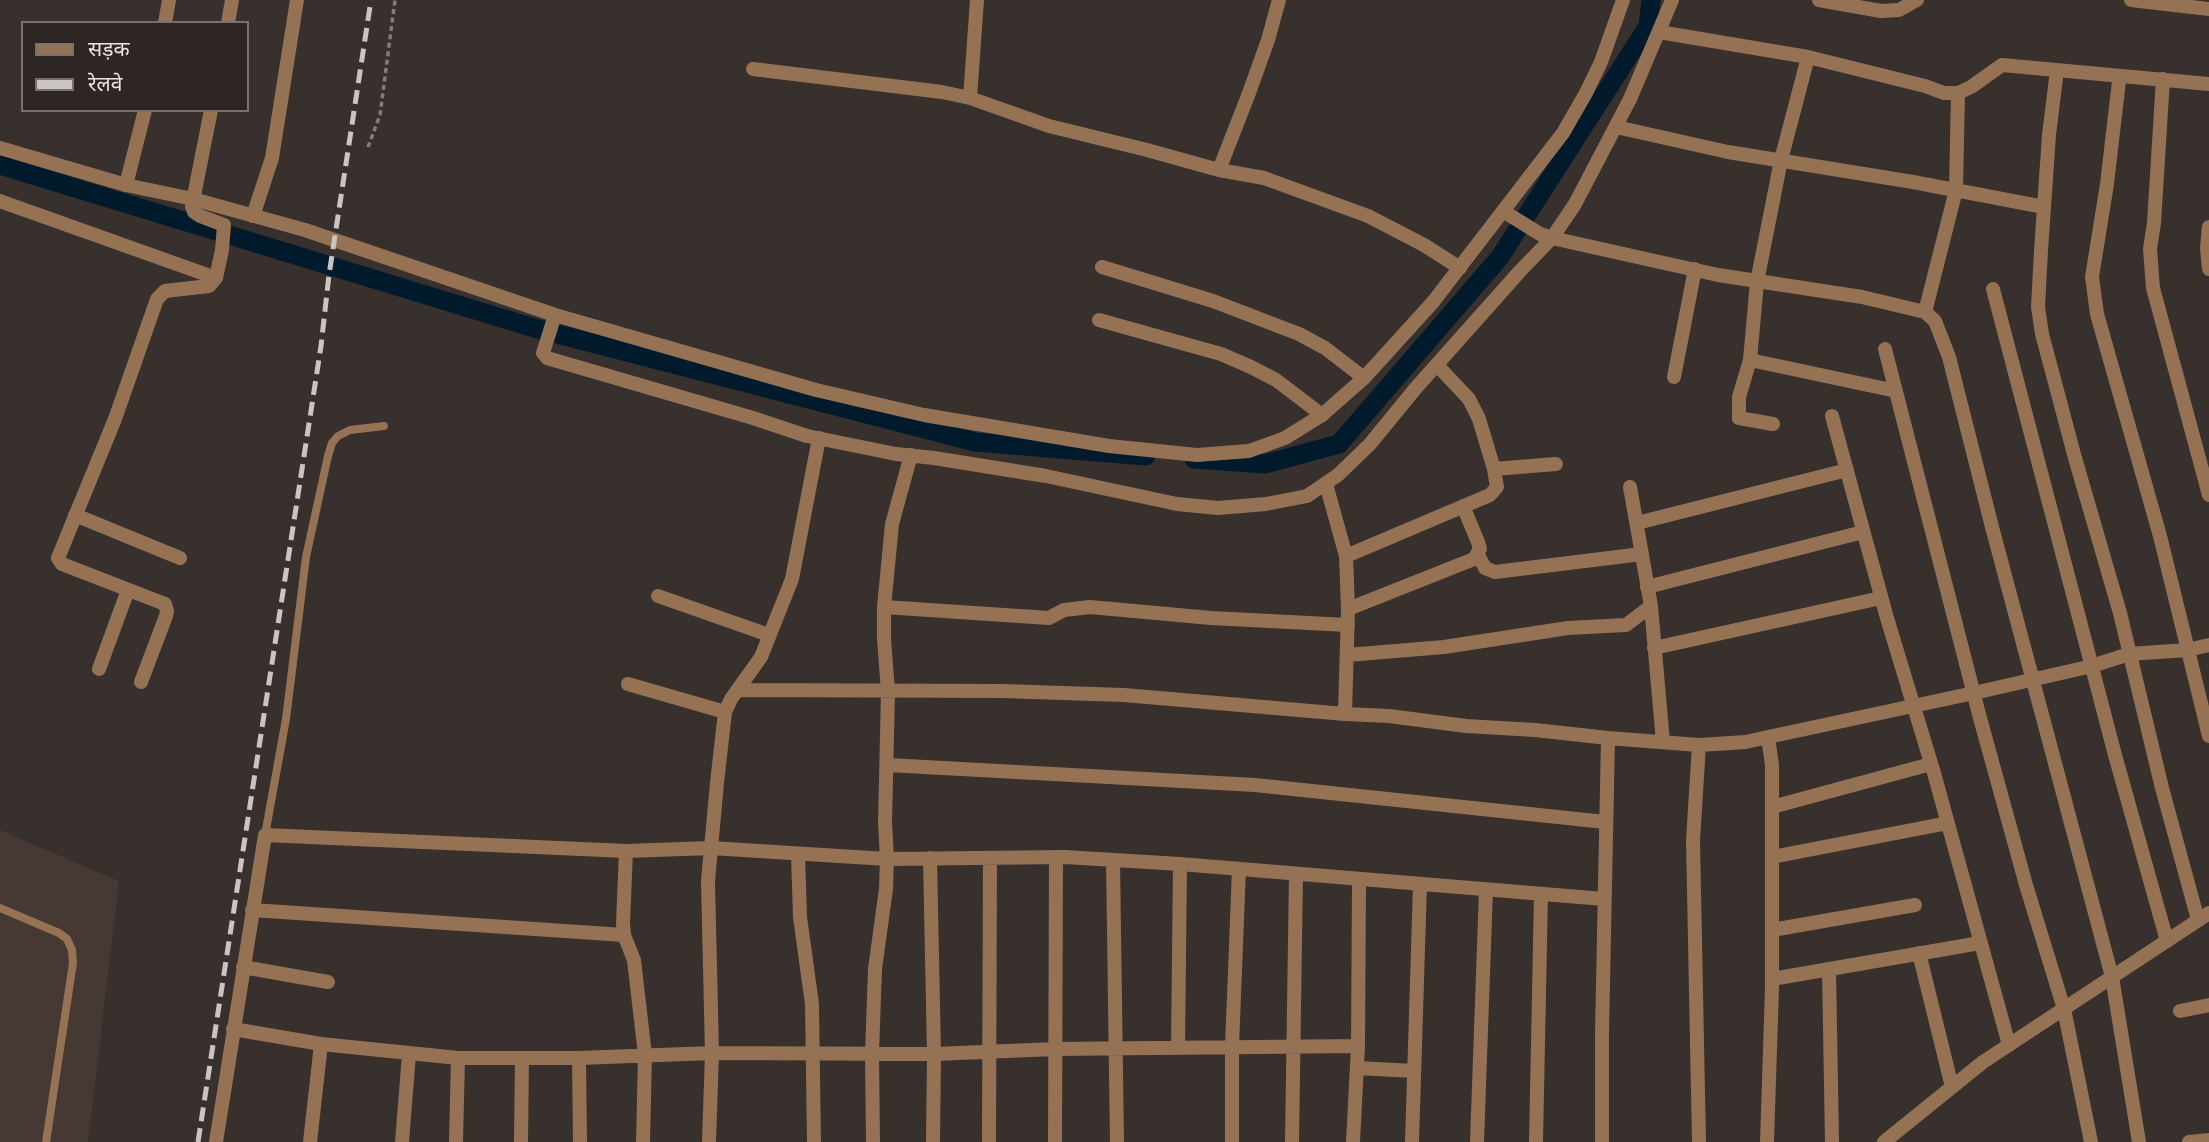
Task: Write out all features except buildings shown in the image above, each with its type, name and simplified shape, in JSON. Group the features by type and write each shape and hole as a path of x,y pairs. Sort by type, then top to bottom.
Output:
{"street":[{"path":"165,21 169,0"},
{"path":"228,21 232,0"},
{"path":"253,216 272,158 297,0"},
{"path":"970,98 977,0"},
{"path":"1219,170 1268,40 1279,0"},
{"path":"0,149 335,239 554,321 816,390 924,415 1109,446 1197,455 1249,451 1285,438 1322,415 1364,378 1509,214 1587,93 1623,0"},
{"path":"554,321 543,353 547,358 819,438 1046,476 1147,499 1218,508 1287,501 1307,496 1326,484 1370,443 1575,204 1616,127 1672,0"},
{"path":"1819,0 1881,11 1899,10 1917,0"},
{"path":"2131,0 2209,9"},
{"path":"1659,32 1808,57 1944,93 1958,93 1971,87 2002,65 2209,84"},
{"path":"1773,424 1739,418 1739,397 1751,360 1757,282 1781,160 1808,57"},
{"path":"753,69 942,92 970,98 1049,126 1147,149 1219,170 1264,178 1368,216 1424,245 1460,268"},
{"path":"1884,1142 1900,1135 1983,1062 2204,916 2162,788 2129,654 2042,334 2038,307 2049,135 2057,70"},
{"path":"2122,76 2119,81 2107,184 2091,276 2097,314 2160,536 2209,736"},
{"path":"2163,79 2150,249 2153,288 2209,495"},
{"path":"1925,312 1956,190 1958,93"},
{"path":"126,185 144,112"},
{"path":"141,682 167,607 59,561 59,554 115,419 157,299 165,291 209,286 216,278 224,225 194,212 192,206 211,112"},
{"path":"1616,127 1728,152 2044,207"},
{"path":"0,201 216,278"},
{"path":"1509,214 1546,236 1757,282 1862,297 1925,312 1935,321 1949,357 2112,977 2139,1142"},
{"path":"2209,227 2209,269"},
{"path":"1102,267 1213,301 1299,334 1325,348 1364,378"},
{"path":"1674,377 1695,269"},
{"path":"1993,289 2167,941"},
{"path":"1099,320 1221,354 1276,380 1322,415"},
{"path":"1885,349 2026,885 2064,1009 2091,1142"},
{"path":"1751,360 1896,391"},
{"path":"1346,556 1495,491 1497,481 1479,419 1469,400 1437,365"},
{"path":"1832,416 1881,598 1948,823 2009,1045"},
{"path":"709,1142 712,1053 708,881 725,712 761,657 792,579 819,438"},
{"path":"873,1142 875,970 886,889 887,859 885,822 888,692 884,607 892,524 911,455"},
{"path":"1494,469 1556,464"},
{"path":"1637,523 1847,470"},
{"path":"1326,484 1346,556 1348,625 1345,715"},
{"path":"1630,487 1651,606 1662,742"},
{"path":"1348,609 1474,559 1480,549 1463,506"},
{"path":"75,515 180,558"},
{"path":"1647,587 1863,532"},
{"path":"1478,555 1485,568 1495,572 1642,554"},
{"path":"99,669 128,590"},
{"path":"658,597 769,635"},
{"path":"1654,648 1881,598"},
{"path":"1347,655 1444,647 1568,628 1626,625 1651,606"},
{"path":"884,607 1049,618 1064,610 1090,607 1211,618 1348,625"},
{"path":"739,690 1002,691 1124,695 1345,715 1389,716 1466,726 1699,746 1746,742 2092,666 2129,654 2188,650 2209,645"},
{"path":"628,684 725,712"},
{"path":"1766,1142 1772,979 1772,765 1769,737"},
{"path":"1602,1142 1608,738"},
{"path":"1699,746 1693,841 1699,1142"},
{"path":"1772,807 1931,764"},
{"path":"888,765 1255,785 1605,822"},
{"path":"1772,857 1948,823"},
{"path":"216,1142 265,835 626,851 711,848 887,859 1056,857 1180,864 1604,899"},
{"path":"626,851 624,934 634,961 645,1055 643,1142"},
{"path":"798,854 800,917 812,1004 814,1142"},
{"path":"1055,1142 1056,857"},
{"path":"930,858 933,1142"},
{"path":"989,1142 990,858"},
{"path":"1113,860 1117,1142"},
{"path":"1178,1048 1180,864"},
{"path":"1232,1142 1232,1047 1239,869"},
{"path":"1292,1142 1296,874"},
{"path":"1353,1142 1358,1046 1359,880"},
{"path":"1412,1142 1420,885"},
{"path":"1477,1142 1486,890"},
{"path":"1536,1142 1541,894"},
{"path":"1772,930 1914,905"},
{"path":"252,909 624,934"},
{"path":"1772,979 1980,943"},
{"path":"1919,953 1952,1087"},
{"path":"243,967 328,982"},
{"path":"1829,969 1832,1142"},
{"path":"2180,1011 2209,1005"},
{"path":"233,1029 321,1044 458,1058 579,1058 712,1053 934,1054 1055,1049 1358,1046"},
{"path":"310,1142 321,1044"},
{"path":"402,1142 409,1054"},
{"path":"456,1142 458,1058"},
{"path":"521,1142 522,1058"},
{"path":"579,1058 580,1142"},
{"path":"1357,1068 1414,1071"},
{"path":"2189,1142 2209,1140"}],"lane":[{"path":"265,835 286,719 308,547 328,456 332,443 338,436 350,430 384,426"},
{"path":"0,908 59,933 67,939 72,950 73,963 46,1142"}],"path":[{"path":"368,147 380,115 395,0"}],"shaded area":[{"path":"0,830 119,881 88,1142 0,1142"}],"waterway":[{"path":"1194,459 1265,464 1339,444 1500,257 1648,26 1651,0"},
{"path":"0,165 534,328 975,442 1146,456"}],"railway":[{"path":"198,1142 321,346 329,275 371,0"}]}
